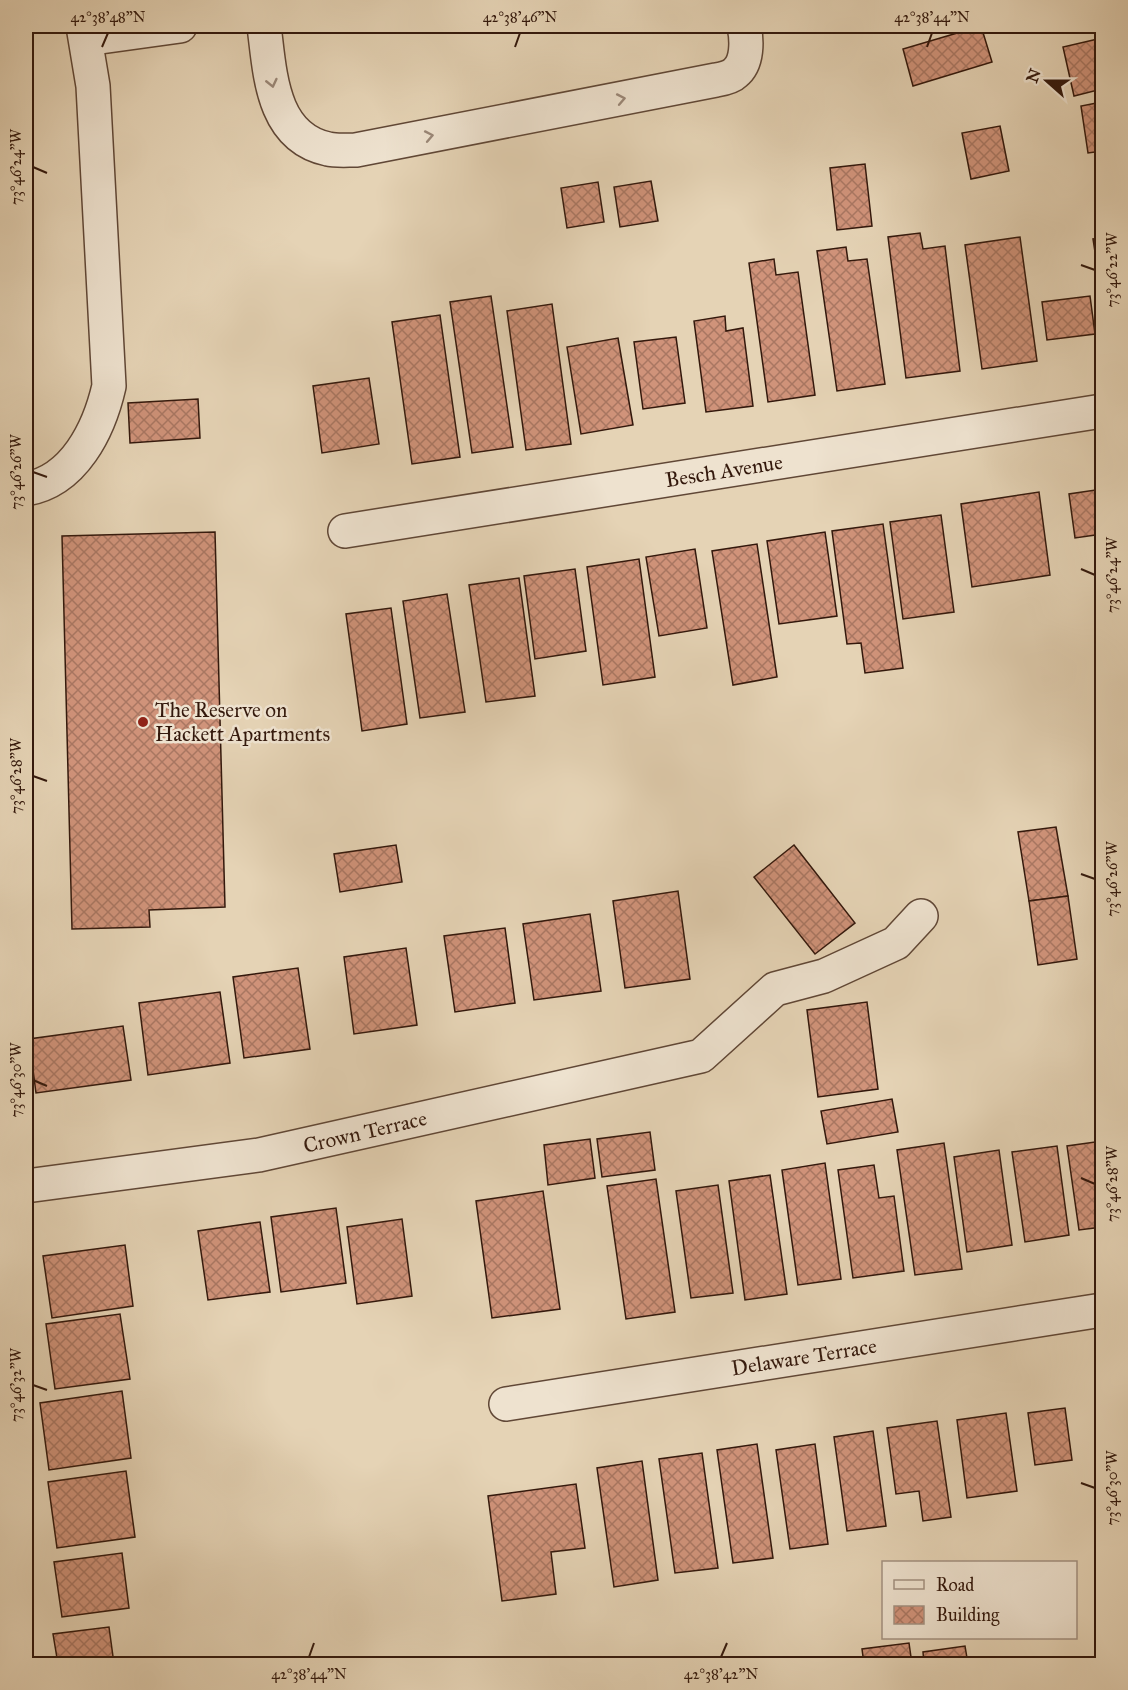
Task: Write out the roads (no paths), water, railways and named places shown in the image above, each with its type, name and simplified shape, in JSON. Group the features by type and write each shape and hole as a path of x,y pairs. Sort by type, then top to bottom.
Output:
{"street":[{"path":"26,489 43,486 67,468 87,443 104,408 108,386 93,86 84,32 180,26"},
{"path":"264,26 271,80 278,107 290,128 306,141 328,150 356,150 716,80 735,74 744,60 746,36 744,26"},
{"name":"Besch Avenue","path":"345,531 1102,411"},
{"name":"Crown Terrace","path":"26,1186 259,1155 701,1056 775,989 824,976 896,943 921,916"},
{"name":"Delaware Terrace","path":"506,1404 1102,1310"}],"place":[{"name":"The Reserve on Hackett Apartments","path":"143,722"}]}
